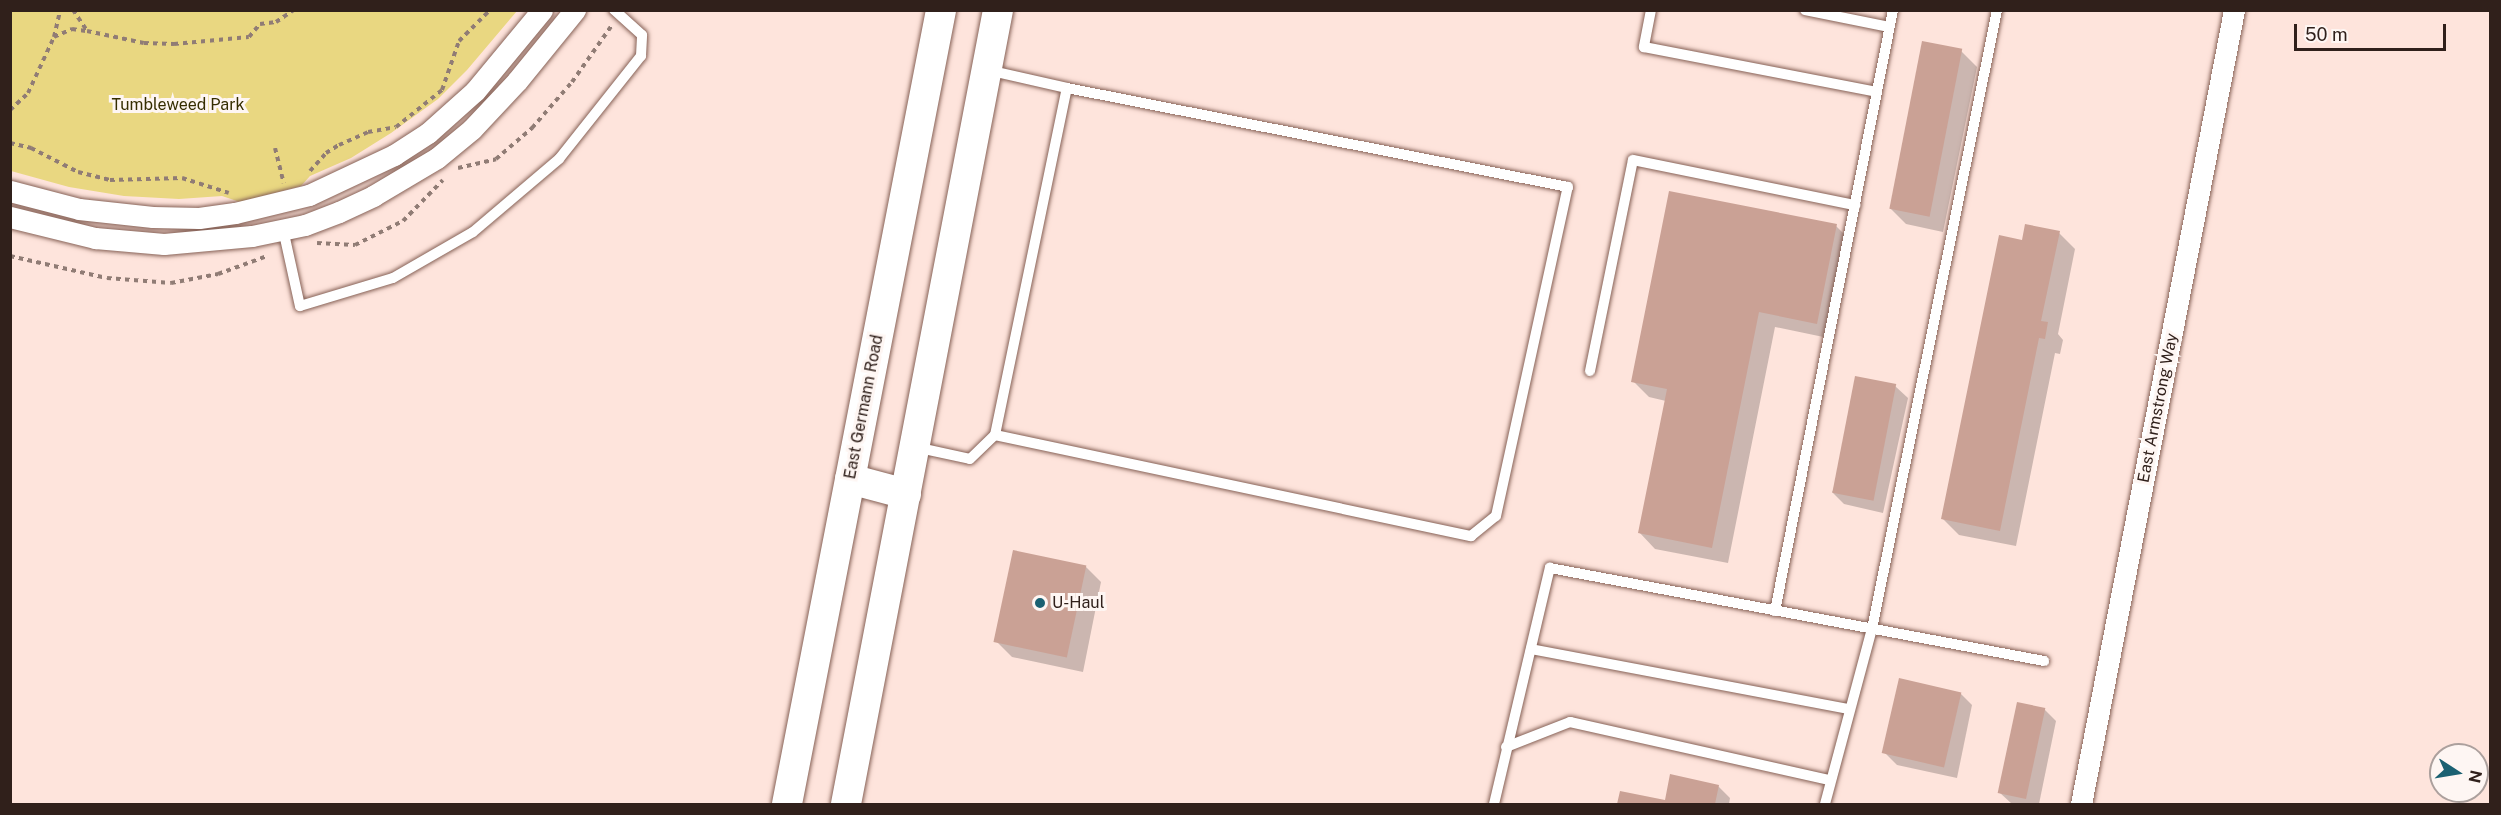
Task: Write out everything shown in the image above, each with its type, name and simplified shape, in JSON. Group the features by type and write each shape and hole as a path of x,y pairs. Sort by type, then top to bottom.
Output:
{"main road":[{"name":"East Germann Road","path":"787,804 941,10"},
{"path":"846,804 998,10"},
{"path":"850,479 906,494"}],"street":[{"path":"10,191 79,209 153,218 199,218 344,180 394,155 428,133 475,91 542,10"},
{"path":"10,217 95,238 164,244 210,242 283,230 339,212 373,196 437,158 488,112 575,10"},
{"name":"East Armstrong Way","path":"2081,804 2234,10"},
{"path":"276,196 283,230"}],"lane":[{"path":"283,230 300,306 393,278 473,232 559,159 641,56 642,35 614,10"},
{"path":"1651,10 1644,47 1877,92"},
{"path":"1805,10 1889,27"},
{"path":"1775,611 1893,10"},
{"path":"1825,804 1872,629 1998,10"},
{"path":"987,70 1067,88 1568,187 1497,516 1471,536 995,435"},
{"path":"915,447 970,459 995,435 1067,88"},
{"path":"1590,372 1633,160 1855,205"},
{"path":"1494,804 1550,568 2044,660"},
{"path":"1531,649 1849,710"},
{"path":"1506,747 1570,722 1830,780"}],"path":[{"path":"10,110 28,93 54,38 60,10"},
{"path":"73,10 87,31"},
{"path":"54,38 72,29 144,43 196,43 249,37 260,24 276,22 294,10"},
{"path":"304,178 326,153 368,132 396,127 442,90 459,41 489,10"},
{"path":"10,143 32,148 78,172 110,180 182,178 233,195"},
{"path":"275,148 284,184 276,196"},
{"path":"284,184 292,183"}],"green space":[{"name":"Tumbleweed Park","path":"10,11 517,11 467,70 438,99 391,133 351,158 310,176 301,186 240,202 222,196 179,199 124,196 69,187 11,171"}],"building":[{"path":"1922,41 1962,49 1930,217 1889,209"},
{"path":"1669,191 1837,224 1817,324 1759,312 1712,548 1638,533 1667,389 1631,382"},
{"path":"2025,224 2060,231 2041,321 2048,322 2045,339 2039,338 2000,531 1941,519 1999,235 2022,240"},
{"path":"1855,376 1896,384 1874,501 1832,493"},
{"name":"U-Haul","path":"1013,550 1086,566 1067,658 993,642"},
{"path":"1899,678 1961,692 1944,767 1882,753"},
{"path":"2017,702 2045,708 2026,799 1998,793"},
{"path":"1670,774 1719,785 1715,804 1617,804 1620,791 1665,800"}],"place":[{"name":"U-Haul","path":"1040,603"}]}
